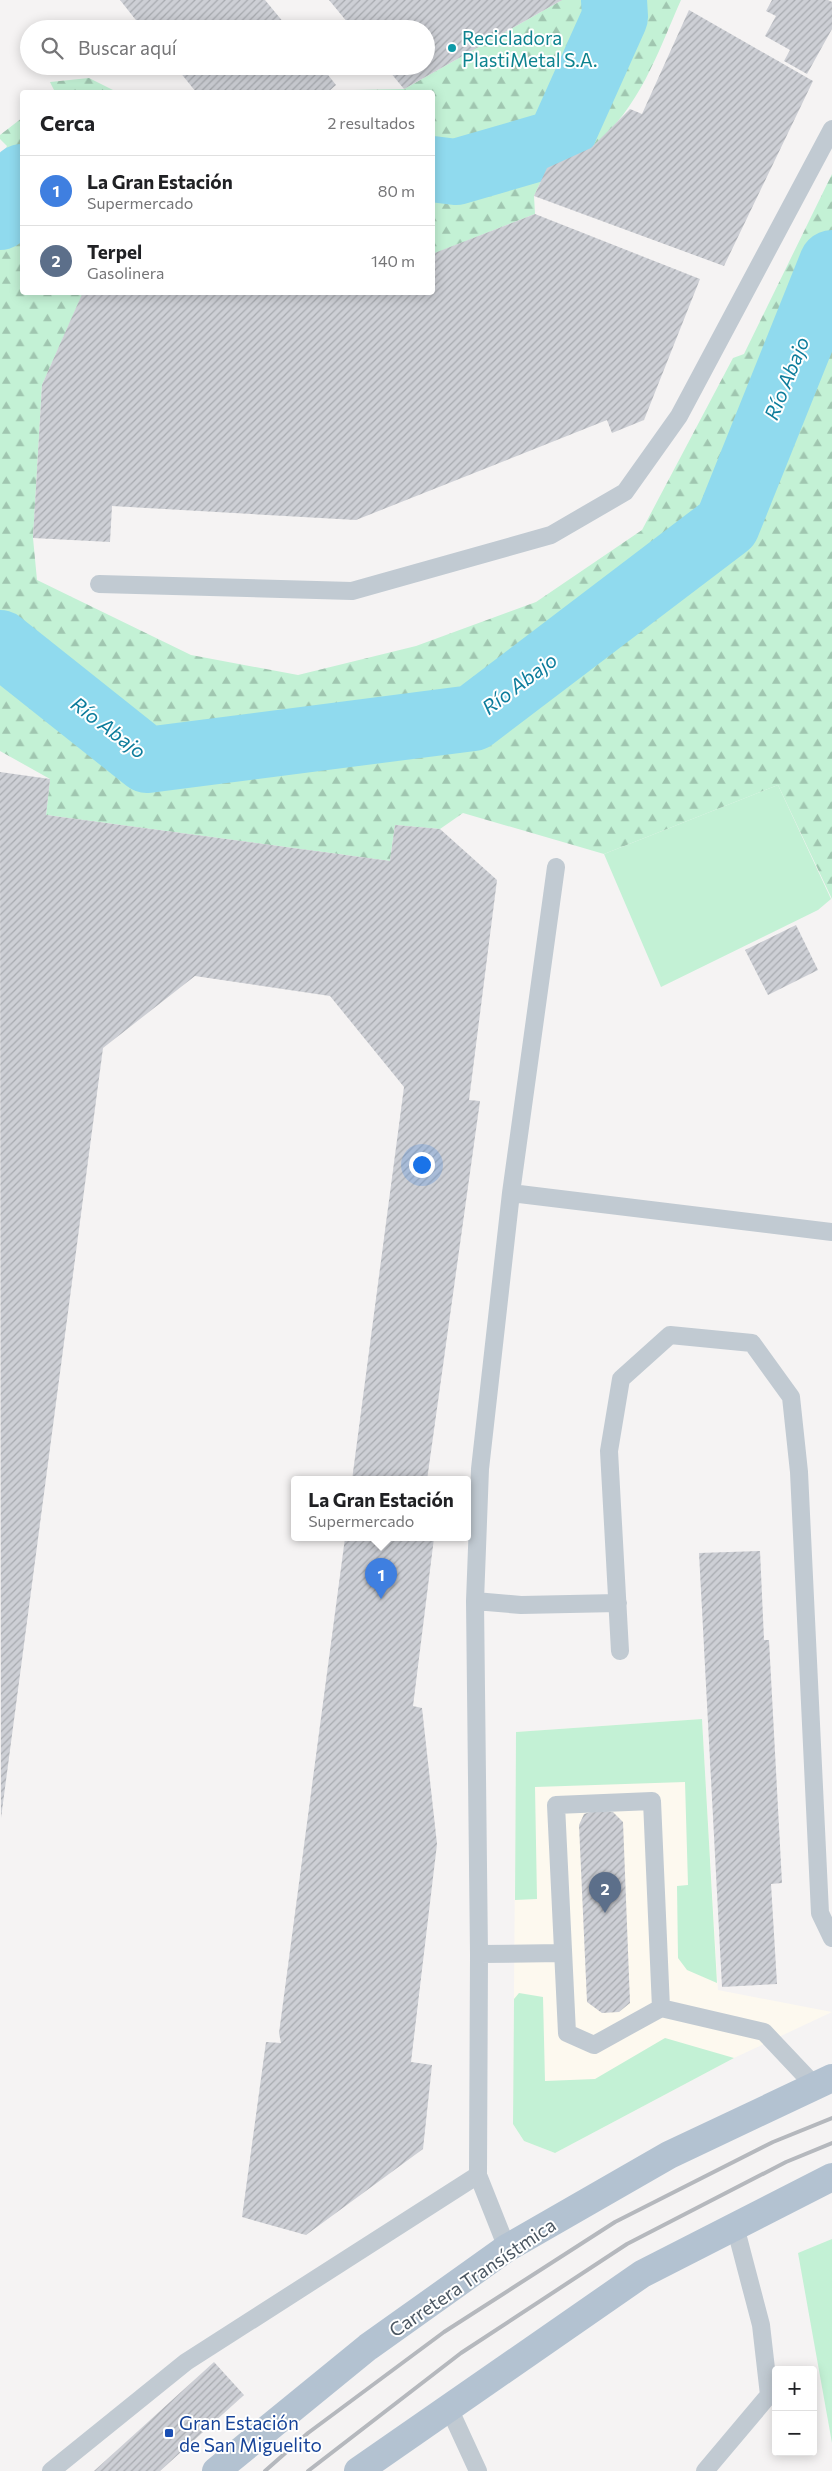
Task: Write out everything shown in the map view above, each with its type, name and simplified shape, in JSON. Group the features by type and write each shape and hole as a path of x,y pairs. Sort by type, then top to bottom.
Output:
{"main road":[{"name":"Carretera Transístmica","path":"216,2471 368,2346 507,2248 669,2155 823,2082"},
{"path":"358,2471 642,2274 832,2177"}],"lane":[{"path":"99,584 352,592 551,535 625,492 679,416 832,129"},
{"path":"507,2248 478,2175 475,1601 480,1469 511,1193 556,867"},
{"path":"511,1193 832,1232"},
{"path":"620,1651 609,1451 622,1378 670,1335 752,1343 791,1397 799,1472 820,1913 832,1938"},
{"path":"475,1601 521,1605 618,1603"},
{"path":"661,2008 652,1801 556,1805 567,2033 594,2045 661,2008 764,2032 823,2082"},
{"path":"478,1954 563,1953"},
{"path":"51,2471 186,2362 478,2175"},
{"path":"705,2471 769,2395 761,2325 735,2226"},
{"path":"449,2408 478,2471"}],"shaded area":[{"path":"702,1719 718,1990 832,2012 734,2058 555,2153 524,2141 513,2124 516,1732"}],"green space":[{"path":"562,0 681,0 655,60 635,98 609,132 592,147 547,168 534,196 535,214 435,253 435,90 353,90 404,89 429,75 435,75 435,72"},
{"path":"89,78 113,90 54,90 50,82"},
{"path":"20,120 20,295 82,295 42,385 33,538 37,580 191,655 298,675 416,646 536,602 642,530 733,358 744,354 832,174 832,899 778,785 604,854 463,813 440,829 395,825 390,861 46,815 50,779 0,751 0,160 7,146 0,139 0,135"},
{"path":"778,785 831,899 818,910 661,987 604,854"},
{"path":"702,1719 717,1983 687,1970 678,1958 677,1886 688,1885 685,1782 535,1787 537,1899 515,1900 516,1732"},
{"path":"519,1993 543,1997 545,2081 595,2079 665,2038 734,2058 555,2153 524,2141 513,2124 514,1999"},
{"path":"832,2239 832,2443 798,2253"}],"building":[{"path":"120,0 265,0 282,20 136,20"},
{"name":"Recicladora PlastiMetal S.A.","path":"329,0 562,0 435,72 435,20 346,20"},
{"path":"772,0 828,0 832,2 832,29 807,74 784,61 790,50 765,36 776,16 766,11"},
{"path":"689,10 813,81 724,266 534,196 547,168 591,148 630,109 642,114"},
{"path":"182,75 328,75 336,85 330,90 194,90"},
{"name":"Recicladora PlastiMetal S.A.","path":"392,75 429,75 404,89"},
{"path":"535,214 700,279 644,420 612,433 607,420 356,520 112,506 110,542 33,538 42,385 82,295 435,295 435,253"},
{"path":"0,772 50,779 46,815 390,861 395,825 440,829 497,880 469,1100 480,1101 428,1476 353,1476 404,1087 330,996 195,976 103,1048 1,1818"},
{"path":"796,925 818,970 768,995 745,950"},
{"path":"345,1541 434,1541 413,1706 422,1708 437,1844 411,2062 432,2065 423,2149 306,2235 242,2217 266,2042 281,2043 279,2033"},
{"path":"760,1551 764,1640 769,1640 782,1883 771,1884 777,1984 722,1987 699,1553"},
{"path":"597,1810 613,1812 623,1822 630,2003 619,2012 602,2013 587,2002 579,1825 584,1814"},
{"name":"Gran Estación de San Miguelito","path":"214,2362 244,2395 160,2471 94,2471"}],"waterway":[{"name":"Río Abajo","path":"435,169 456,172 559,142 615,17 614,0"},
{"name":"Río Abajo","path":"0,217 20,181"},
{"name":"Río Abajo","path":"0,643 147,760 473,718 727,525 832,263"}],"railway":[{"path":"265,2471 308,2433 444,2332 615,2222 773,2142 832,2118"},
{"path":"308,2471 461,2353 627,2244 786,2162 832,2143"}],"place":[{"name":"Recicladora PlastiMetal S.A.","path":"452,48"},
{"name":"La Gran Estación","path":"381,1599"},
{"name":"Terpel","path":"605,1913"},
{"name":"Gran Estación de San Miguelito","path":"169,2433"}]}
